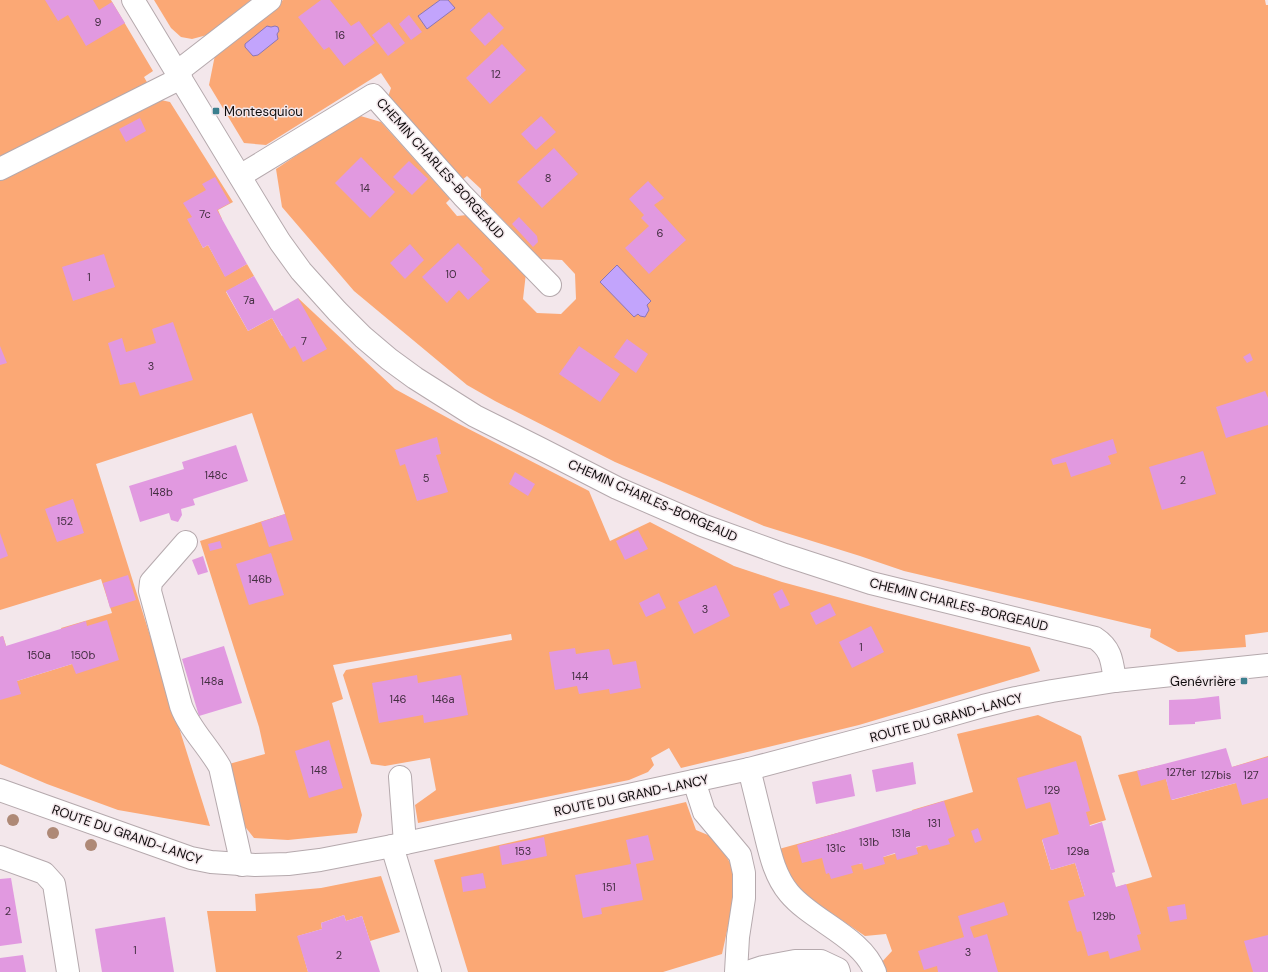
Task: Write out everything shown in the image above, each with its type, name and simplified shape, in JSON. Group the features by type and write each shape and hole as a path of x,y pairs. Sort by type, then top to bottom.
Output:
{"street":[{"name":"CHEMIN CHARLES-BORGEAUD","path":"133,0 262,213 301,270 337,311 363,337 415,378 475,416 617,488 743,541 871,583 1095,638 1101,642 1110,654 1115,681"},
{"path":"0,169 179,75 270,0"},
{"name":"CHEMIN CHARLES-BORGEAUD","path":"240,176 373,95 463,196 550,285"},
{"path":"186,542 152,582 150,591 185,717 220,767 242,865"},
{"name":"ROUTE DU GRAND-LANCY","path":"0,790 191,858 211,862 242,865 288,864 313,861 398,845 749,769 983,706 1052,691 1115,681 1268,665"},
{"path":"749,769 771,857 788,892 803,907 854,944 869,961 875,972"},
{"path":"400,777 398,845 430,972"},
{"path":"694,781 704,812 740,855 744,873 744,898 738,937 736,972"},
{"path":"0,857 44,873 54,884 68,972"},
{"path":"748,972 763,967 795,961 821,961 838,969 839,972"}],"shaded area":[{"path":"0,0 111,0 153,71 144,77 148,84 0,160"},
{"path":"154,0 251,0 207,35 192,39 181,37 171,28"},
{"path":"283,0 1265,0 1266,5 1268,5 1268,632 1245,635 1246,647 1178,652 1150,637 1151,629 904,571 764,526 615,462 495,401 467,385 354,291 282,207 276,169 357,115 381,122 450,199 446,203 457,216 467,215 526,273 523,299 537,313 561,314 576,299 575,274 562,260 540,259 481,197 481,189 467,176 462,180 388,97 391,88 381,73 266,145 244,143 209,85 215,55"},
{"path":"440,0 448,0 455,8 427,29 418,16"},
{"path":"267,26 278,27 278,39 258,55 253,56 245,47 245,44"},
{"path":"161,100 170,102 233,202 218,210 222,219 196,234 203,248 208,245 225,276 247,264 254,276 226,292 248,331 272,318 282,336 290,332 298,298 395,389 589,491 610,541 650,522 734,566 782,582 1030,647 1040,671 859,725 681,768 669,748 651,758 654,765 648,772 629,780 418,823 415,805 436,790 430,758 385,766 371,764 343,675 346,670 512,640 511,634 333,665 343,699 332,703 362,815 357,833 288,840 254,838 239,819 229,764 265,754 259,727 200,541 285,514 252,413 96,464 210,826 118,810 47,784 0,764 0,637 3,636 17,681 72,664 61,628 112,613 101,579 0,610 0,181"},
{"path":"617,265 651,301 647,305 649,310 645,317 638,314 634,317 600,282"},
{"path":"1038,715 1081,736 1106,820 1042,840 1051,870 1075,863 1085,896 1152,877 1118,775 1162,765 1172,800 1236,783 1232,767 1268,756 1268,972 882,972 879,965 892,951 886,934 865,936 802,893 785,870 779,849 848,830 859,864 922,846 912,810 973,792 957,734"},
{"path":"686,802 696,830 715,838 732,866 734,899 722,954 663,972 468,972 434,860"},
{"path":"381,876 400,932 370,941 362,916 346,921 344,915 321,923 322,929 298,936 308,972 216,972 207,911 256,911 255,894 321,888"}],"building":[{"path":"45,0 93,0 99,10 112,2 125,23 86,46 68,15 58,21"},
{"path":"321,0 330,0 351,26 359,21 375,43 344,66 329,47 324,50 298,17"},
{"path":"489,12 504,28 485,46 470,30"},
{"path":"409,15 422,32 411,40 399,24"},
{"path":"389,22 405,43 388,56 372,35"},
{"path":"502,44 526,70 490,104 466,78"},
{"path":"541,116 556,132 536,150 521,134"},
{"path":"140,118 146,131 126,142 119,129"},
{"path":"554,148 578,174 542,208 517,182"},
{"path":"361,157 395,192 370,218 335,183"},
{"path":"409,161 428,179 412,195 393,177"},
{"path":"215,177 230,203 217,210 247,264 225,277 208,245 203,248 187,219 192,217 183,203 206,190 202,184"},
{"path":"648,181 664,198 654,205 686,240 649,274 625,248 649,226 641,218 644,215 629,199"},
{"path":"519,217 537,236 538,242 533,247 512,224"},
{"path":"458,243 483,269 481,271 490,280 468,300 459,290 447,303 422,277"},
{"path":"410,244 424,260 405,279 390,263"},
{"path":"104,254 115,287 73,301 62,267"},
{"path":"254,276 274,311 298,298 327,349 303,362 295,346 290,349 272,318 248,331 226,291"},
{"path":"173,322 193,380 140,396 135,382 120,385 108,343 122,338 126,352 156,343 152,329"},
{"path":"627,339 648,354 636,373 614,357"},
{"path":"0,346 7,363 0,365"},
{"path":"579,346 620,374 600,402 559,374"},
{"path":"1250,353 1253,360 1247,363 1243,357"},
{"path":"1265,391 1268,398 1268,425 1226,438 1216,407"},
{"path":"437,437 441,454 436,455 448,492 417,501 405,464 400,466 395,450"},
{"path":"1113,439 1117,453 1108,456 1111,464 1071,477 1066,462 1053,465 1051,459"},
{"path":"236,445 248,481 193,499 195,505 181,509 182,515 178,522 171,520 169,513 140,522 129,486 184,469 182,462"},
{"path":"1203,451 1216,494 1162,510 1149,467"},
{"path":"515,472 535,484 528,496 509,484"},
{"path":"73,499 84,533 57,542 45,509"},
{"path":"285,514 293,540 269,547 261,522"},
{"path":"638,530 648,549 625,560 616,541"},
{"path":"0,533 8,556 0,559"},
{"path":"220,541 222,548 210,551 208,544"},
{"path":"271,553 284,595 249,605 236,564"},
{"path":"203,556 208,572 198,575 192,560"},
{"path":"128,575 136,600 110,608 103,583"},
{"path":"716,585 730,616 694,634 678,602"},
{"path":"782,589 790,605 780,609 773,594"},
{"path":"659,593 666,608 646,617 639,603"},
{"path":"830,603 836,615 816,625 810,613"},
{"path":"107,620 119,660 76,674 72,664 17,681 21,694 0,700 0,637 3,636 6,646 86,621 87,626"},
{"path":"871,626 884,652 852,668 839,642"},
{"path":"224,646 242,703 199,716 182,659"},
{"path":"575,648 576,654 609,649 613,665 636,661 641,688 610,694 609,689 579,694 577,686 555,690 549,652"},
{"path":"417,675 418,683 461,675 468,715 424,723 423,715 379,723 372,683"},
{"path":"1219,696 1221,719 1195,722 1195,724 1169,725 1169,700"},
{"path":"329,740 343,788 309,798 295,751"},
{"path":"1226,748 1232,767 1268,757 1268,798 1242,805 1236,783 1171,800 1166,779 1141,786 1137,771"},
{"path":"1076,761 1090,811 1086,812 1090,826 1102,822 1115,872 1112,873 1116,887 1126,884 1141,934 1137,935 1141,950 1110,959 1108,951 1088,956 1081,931 1077,932 1068,901 1085,896 1075,863 1051,870 1042,839 1059,834 1050,802 1026,809 1017,778"},
{"path":"913,762 916,784 876,792 872,770"},
{"path":"851,774 855,796 816,804 812,782"},
{"path":"944,801 955,836 948,839 950,844 929,850 927,845 916,847 918,854 897,860 895,853 883,857 885,864 864,870 862,863 851,866 853,873 831,879 829,873 826,874 822,858 802,863 797,845"},
{"path":"978,828 982,840 975,843 971,831"},
{"path":"648,835 654,860 636,864 643,900 601,908 602,914 583,918 575,875 631,864 626,840"},
{"path":"544,837 547,856 502,865 499,846"},
{"path":"483,873 486,888 463,892 461,877"},
{"path":"11,878 22,943 0,946 0,879"},
{"path":"1004,902 1008,915 970,927 974,938 987,934 998,972 938,972 937,966 924,970 918,951 964,937 958,916"},
{"path":"1185,904 1187,919 1170,922 1167,907"},
{"path":"344,915 346,921 362,916 380,972 308,972 297,936 322,929 321,923"},
{"path":"165,917 174,972 102,972 95,929"},
{"path":"1268,935 1268,972 1253,972 1244,941"},
{"path":"23,955 26,972 0,972 0,958"}],"place":[{"name":"Montesquiou","path":"216,111"},
{"name":"Genévrière","path":"1244,681"}]}
